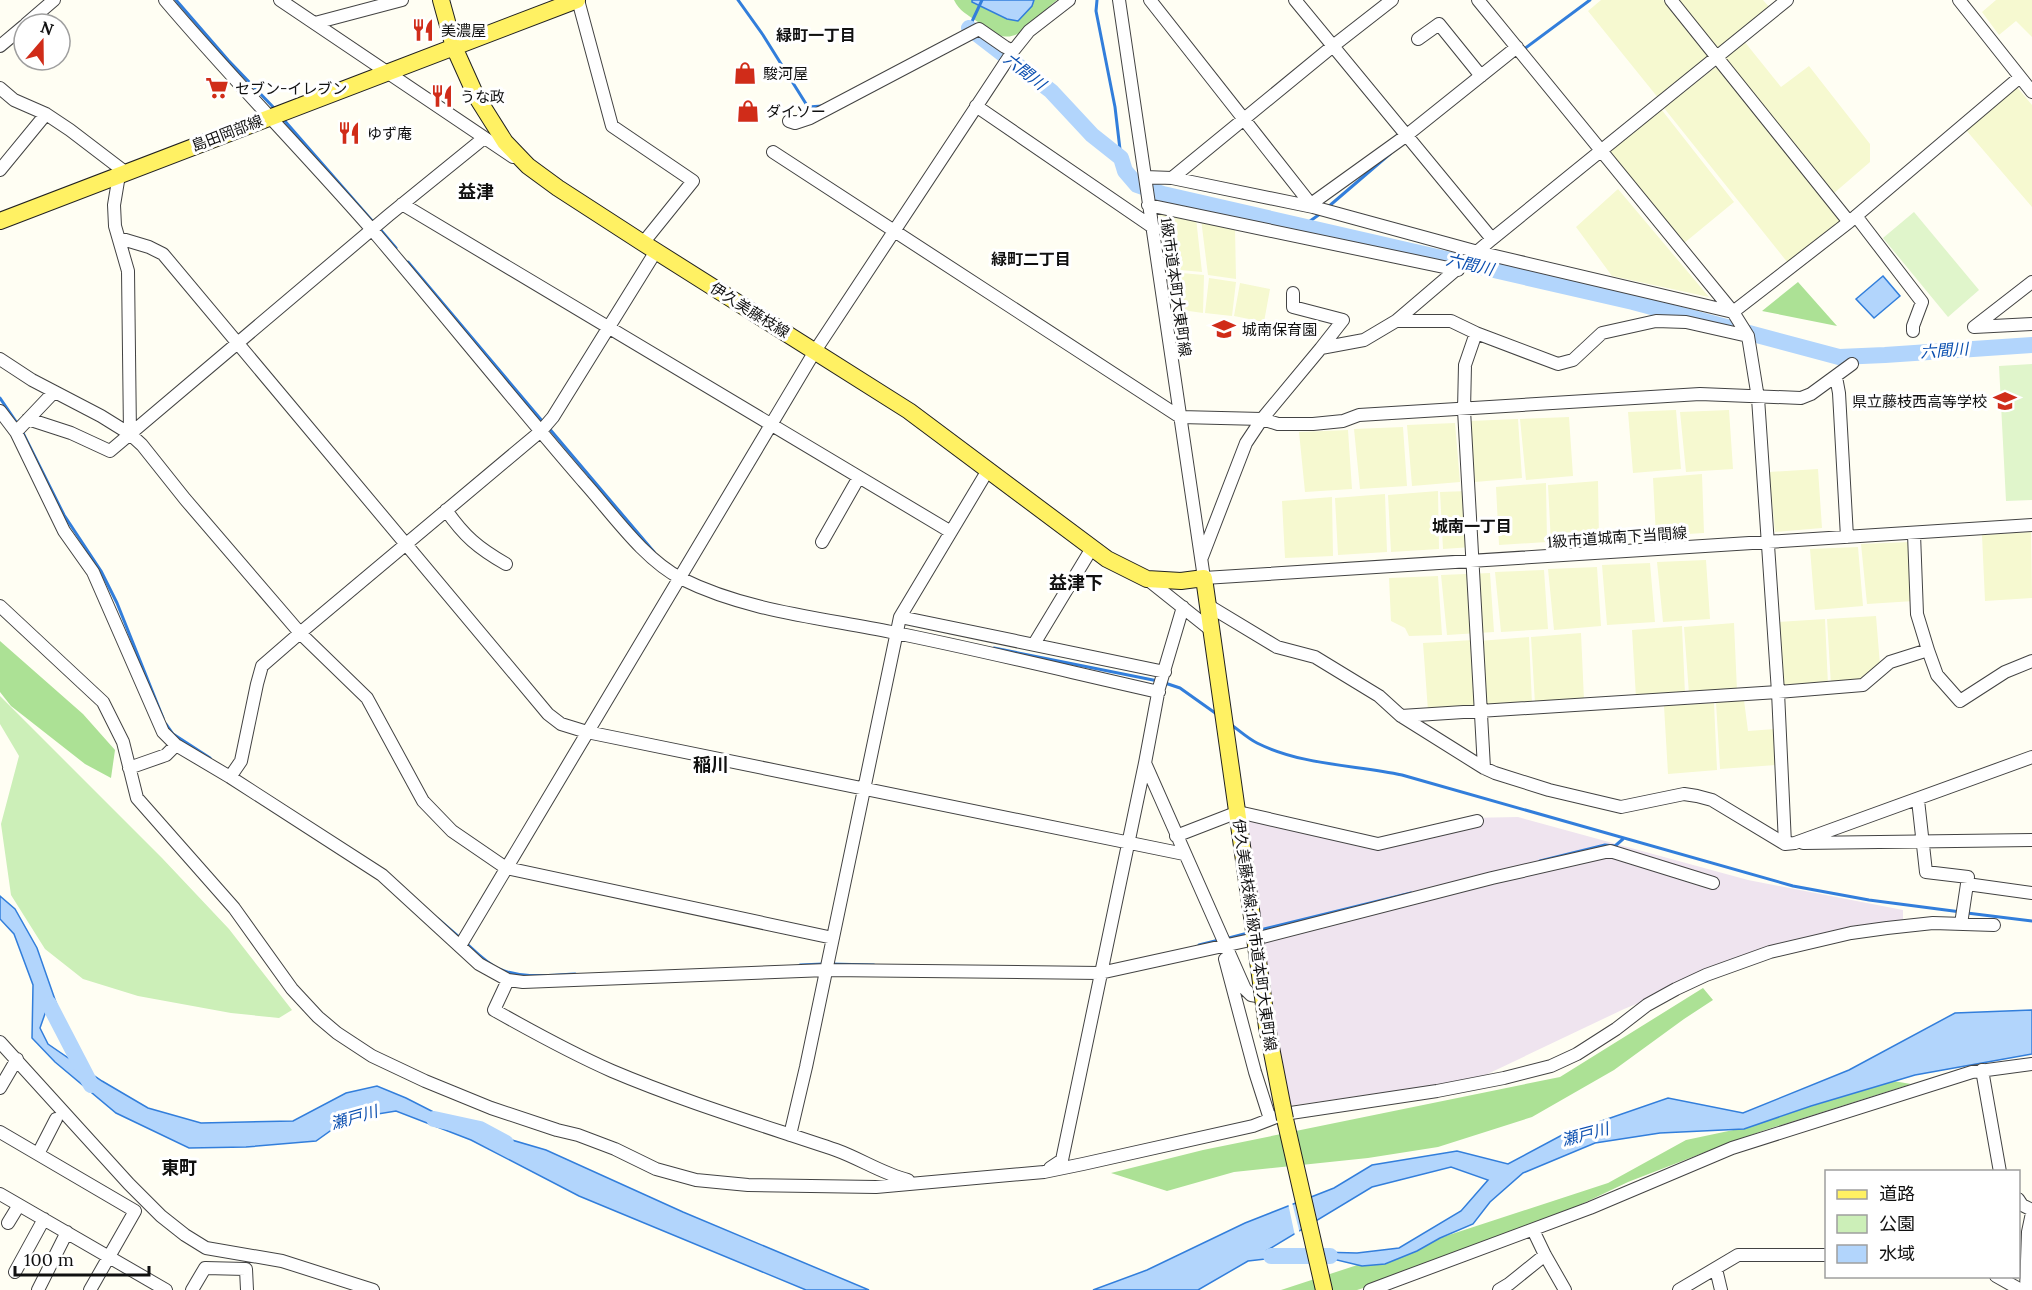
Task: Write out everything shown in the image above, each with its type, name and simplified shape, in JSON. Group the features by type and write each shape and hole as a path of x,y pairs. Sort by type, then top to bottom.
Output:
{"main road":[{"name":"伊久美藤枝線","path":"441,0 454,47 476,96 505,142 528,166 649,247 909,411 1107,559 1147,579 1181,581 1204,578"},
{"path":"454,47 577,0"},
{"name":"島田岡部線","path":"0,221 454,47"},
{"name":"伊久美藤枝線;1級市道本町大東町線","path":"1204,578 1238,812 1277,1117 1324,1290"}],"street":[{"path":"40,12 54,0"},
{"path":"165,0 372,231 638,543 659,564 679,578 730,598 756,605 1159,690"},
{"path":"280,0 528,166"},
{"path":"315,23 402,0"},
{"path":"230,777 241,761 262,666 541,431 553,417 609,327 649,247 693,181 612,126 577,0"},
{"path":"460,946 815,351 1013,51 1029,32 1069,0"},
{"name":"1級市道本町大東町線","path":"1119,0 1204,578"},
{"path":"1150,0 1312,206"},
{"path":"1295,0 1492,239"},
{"path":"1172,178 1392,0"},
{"path":"1478,0 1733,312 1748,336 1758,398 1790,843"},
{"path":"1671,0 1922,302 1913,331"},
{"path":"1959,0 2032,92"},
{"path":"1321,348 1364,340 1396,321 1492,239 1718,57 1779,2"},
{"path":"1418,39 1438,24 1481,76"},
{"path":"789,121 795,123 810,118 979,29 1013,51"},
{"path":"0,46 12,36"},
{"path":"1312,206 1407,135 1517,47"},
{"path":"1733,312 1853,219 2020,77"},
{"path":"0,88 14,100 46,114 70,129 122,174 114,205 115,226 128,271 130,434"},
{"path":"976,106 1151,226"},
{"path":"0,170 46,114"},
{"path":"28,419 71,433 110,451 402,204 484,138"},
{"path":"773,152 1180,417 1262,419 1278,424 1313,424 1344,421 1359,415 1700,394 1801,398 1836,377 1852,364"},
{"path":"1145,177 1172,178 1312,206 1478,252 1733,312"},
{"path":"402,204 951,532"},
{"path":"1148,205 1458,270"},
{"path":"119,238 163,254 548,714 561,724 587,732 1184,854"},
{"path":"2032,282 1974,327 2032,324"},
{"path":"1201,559 1246,443 1262,419 1343,320 1293,307 1293,293"},
{"path":"1396,321 1451,321 1476,333 1558,364 1573,360 1602,333 1656,321 1686,322 1748,336"},
{"path":"1476,333 1465,365 1464,410 1484,768"},
{"path":"0,359 54,392 101,416 130,434 142,445 185,499 300,633 367,698 423,801 452,831 506,868 833,938"},
{"path":"1836,377 1839,393 1847,537"},
{"path":"16,432 54,392"},
{"path":"0,411 16,432 64,531 93,572 163,732 176,745 382,875 479,964 508,980 523,982 827,969 1100,973 1255,939 1492,878 1610,852 1713,883"},
{"path":"790,1135 900,617 988,470"},
{"path":"822,542 859,477"},
{"path":"446,510 477,547 506,564"},
{"name":"1級市道城南下当間線","path":"1204,578 2032,525"},
{"path":"1914,534 1917,614 1937,675 1960,701 2005,672 2032,661"},
{"path":"1034,644 1092,548"},
{"path":"1147,579 1211,630"},
{"path":"0,606 103,702 123,742 137,798 234,908 292,989 337,1034 372,1056 425,1081 491,1108 578,1135 682,1178 723,1183 876,1187 1044,1172 1192,1141 1253,1126 1277,1117 1437,1091 1551,1066 1577,1054 1657,1000 1717,971 1770,952 1851,933 1933,923 1994,925"},
{"path":"1209,606 1277,647 1315,657 1379,696 1401,716 1484,768 1550,790 1621,807 1684,794 1697,796 1712,800 1790,843 2032,840"},
{"path":"1044,1172 1062,1160 1159,690 1184,607"},
{"path":"900,617 1164,672"},
{"path":"1401,716 1863,685 1890,662 1928,650"},
{"path":"129,768 166,755 176,745"},
{"path":"1790,843 1918,800 2032,756"},
{"path":"1145,763 1245,989 1251,995 1263,997"},
{"path":"1918,800 1926,872 1968,877 1961,924"},
{"path":"1176,836 1238,812 1378,844 1477,821"},
{"path":"1967,884 2032,892"},
{"path":"1225,944 1225,957 1255,1072 1277,1117"},
{"path":"508,980 494,1011 550,1041 614,1071 840,1151 896,1177 915,1182"},
{"path":"0,1042 129,1184 161,1216 185,1235 202,1245 223,1252 282,1261 374,1290"},
{"path":"0,1088 17,1059"},
{"path":"1370,1290 1590,1209 1732,1148 1982,1070 2032,1064"},
{"path":"1982,1070 2000,1170"},
{"path":"38,1154 56,1119"},
{"path":"0,1132 135,1211 90,1290"},
{"path":"0,1194 159,1288"},
{"path":"2020,1201 2032,1211 2028,1232 2026,1290"},
{"path":"8,1223 19,1204"},
{"path":"15,1272 44,1219"},
{"path":"1533,1230 1565,1290"},
{"path":"38,1290 67,1233"},
{"path":"202,1245 209,1268"},
{"path":"1499,1290 1545,1255"},
{"path":"1679,1290 1738,1255 1825,1255"},
{"path":"192,1290 205,1268 246,1269 247,1290"},
{"path":"1716,1269 1721,1290"},
{"path":"2000,1278 2021,1290"}],"shaded area":[{"path":"1518,817 1748,880 1903,910 1903,922 1784,944 1624,1009 1477,1079 1288,1106 1246,819 1378,844 1467,818"}],"green space":[{"path":"954,0 1057,0 1023,31 1007,37 996,34 967,15"},
{"path":"1601,0 1663,0 1710,58 1659,99 1588,11"},
{"path":"1678,0 1763,0 1771,9 1718,51"},
{"path":"1996,0 2032,0 2032,37 2016,21 1999,35 1982,12"},
{"path":"1744,41 1781,87 1809,66 1870,144 1870,162 1833,194 1723,58"},
{"path":"1717,66 1841,221 1788,263 1664,108"},
{"path":"2017,87 2032,105 2032,207 1966,130"},
{"path":"1661,109 1734,202 1683,244 1610,151"},
{"path":"1618,189 1709,297 1612,276 1576,227"},
{"path":"1159,212 1196,218 1202,272 1169,269"},
{"path":"1914,212 1979,290 1948,317 1883,238"},
{"path":"1201,219 1235,227 1236,279 1208,275"},
{"path":"1170,272 1204,275 1203,313 1175,309"},
{"path":"1209,278 1236,282 1232,316 1205,313"},
{"path":"1798,282 1837,326 1762,311"},
{"path":"1240,283 1270,289 1264,322 1234,316"},
{"path":"2032,364 2032,500 2006,501 1999,366"},
{"path":"1676,410 1681,469 1633,473 1628,412"},
{"path":"1729,410 1733,469 1686,472 1680,412"},
{"path":"1569,417 1573,476 1526,480 1520,419"},
{"path":"1518,419 1522,478 1475,482 1469,421"},
{"path":"1455,423 1460,482 1412,486 1407,425"},
{"path":"1403,427 1407,486 1360,489 1354,429"},
{"path":"1348,430 1352,489 1305,492 1299,432"},
{"path":"1818,469 1822,528 1775,532 1769,472"},
{"path":"1702,474 1704,533 1656,536 1653,478"},
{"path":"1598,481 1599,540 1551,543 1548,485"},
{"path":"1546,483 1547,542 1499,545 1496,487"},
{"path":"1438,491 1439,549 1391,552 1388,495"},
{"path":"1468,491 1472,547 1443,549 1440,492"},
{"path":"1385,494 1387,552 1338,555 1335,498"},
{"path":"1332,497 1333,556 1285,558 1282,501"},
{"path":"2031,532 2032,598 1985,601 1982,535"},
{"path":"1910,542 1914,601 1867,604 1861,544"},
{"path":"1858,547 1863,606 1815,610 1810,549"},
{"path":"1706,560 1710,619 1663,622 1657,562"},
{"path":"1650,563 1655,622 1607,625 1602,565"},
{"path":"1597,567 1601,626 1554,630 1548,569"},
{"path":"1544,570 1548,629 1501,632 1495,572"},
{"path":"1490,573 1494,632 1447,635 1441,575"},
{"path":"1438,576 1442,635 1409,636 1405,628 1391,621 1389,578"},
{"path":"1876,616 1880,665 1867,681 1831,685 1827,619"},
{"path":"1825,619 1828,685 1780,688 1776,622"},
{"path":"1734,623 1737,691 1689,694 1684,627"},
{"path":"1682,626 1685,694 1636,698 1632,630"},
{"path":"1581,633 1584,700 1535,704 1531,637"},
{"path":"1529,637 1532,704 1484,708 1479,641"},
{"path":"1473,640 1476,707 1428,711 1423,643"},
{"path":"0,641 83,714 115,750 111,778 85,764 11,706 0,692"},
{"path":"0,696 162,858 229,929 292,1010 279,1018 231,1013 138,996 83,979 45,949 11,895 1,824 19,756 0,724"},
{"path":"1744,700 1748,731 1775,729 1776,765 1720,769 1716,702"},
{"path":"1714,703 1717,770 1668,774 1664,706"},
{"path":"1703,988 1713,1000 1614,1070 1532,1117 1438,1147 1368,1158 1234,1172 1167,1191 1111,1173 1203,1150 1560,1077"},
{"path":"1893,1081 1911,1084 1762,1131 1708,1151 1628,1182 1542,1223 1432,1266 1357,1290 1281,1290 1608,1183 1686,1140 1738,1129"}],"water":[{"path":"972,0 1034,0 1032,6 1018,21 1007,19"},
{"path":"1883,276 1900,296 1874,318 1856,299"},
{"path":"0,896 15,909 37,948 66,1031 47,1008 40,1028 48,1044 102,1081 148,1108 201,1123 293,1121 346,1093 377,1086 457,1124 546,1150 683,1212 869,1290 806,1290 579,1196 471,1140 396,1111 347,1119 316,1141 246,1147 189,1148 116,1113 55,1062 32,1038 33,985 14,934 0,919"},
{"path":"2032,1010 2032,1054 1915,1075 1744,1129 1660,1133 1595,1143 1523,1173 1490,1202 1473,1224 1385,1264 1362,1266 1320,1256 1319,1252 1357,1253 1399,1248 1461,1211 1488,1180 1451,1167 1372,1187 1266,1251 1291,1250 1292,1256 1248,1261 1198,1290 1093,1290 1147,1270 1245,1223 1334,1188 1372,1165 1457,1151 1508,1164 1564,1134 1668,1098 1743,1113 1849,1070 1955,1013"}],"pier":[{"path":"1292,1202 1300,1234 1295,1236 1288,1203"}],"waterway":[{"path":"176,0 228,60 276,110"},
{"path":"738,0 808,107 822,106"},
{"path":"969,28 982,0"},
{"path":"1097,0 1096,11 1115,107 1121,158"},
{"path":"1524,49 1590,0"},
{"name":"六間川","path":"969,28 1051,91 1092,135 1121,158 1125,171 1137,185 1163,194 1633,302 1839,357 2032,345"},
{"path":"284,120 374,223"},
{"path":"1328,207 1391,153"},
{"path":"1303,226 1320,214"},
{"path":"379,228 396,248"},
{"path":"408,262 543,422"},
{"path":"0,398 19,426"},
{"path":"548,427 654,552"},
{"path":"22,431 64,515 101,571 117,603 163,718"},
{"path":"994,648 1158,681"},
{"path":"1165,683 1180,688 1218,715"},
{"path":"166,724 173,734 210,758"},
{"path":"1230,724 1257,743 1291,756 1402,775 1793,886 1869,900 1961,912"},
{"path":"1540,861 1605,845 1615,846 1623,839"},
{"path":"1260,930 1411,893"},
{"path":"1967,913 2032,921"},
{"path":"438,919 460,938"},
{"path":"1225,939 1248,933"},
{"path":"1199,945 1219,940"},
{"path":"465,942 490,964 508,972 536,976 575,974"},
{"path":"800,965 823,964"},
{"path":"830,964 874,965"},
{"name":"瀬戸川","path":"49,1004 91,1085"},
{"name":"瀬戸川","path":"434,1119 480,1129 506,1143"},
{"name":"瀬戸川","path":"1271,1256 1330,1256"}],"place":[{"name":"美濃屋","path":"423,30"},
{"name":"駿河屋","path":"745,73"},
{"name":"セブン-イレブン","path":"217,88"},
{"name":"うな政","path":"442,96"},
{"name":"ダイソー","path":"748,111"},
{"name":"ゆず庵","path":"349,133"},
{"name":"城南保育園","path":"1224,329"},
{"name":"県立藤枝西高等学校","path":"2005,401"}],"district":[{"name":"緑町一丁目","path":"816,35"},
{"name":"益津","path":"476,191"},
{"name":"緑町二丁目","path":"1031,259"},
{"name":"城南一丁目","path":"1472,526"},
{"name":"益津下","path":"1076,582"},
{"name":"稲川","path":"711,764"},
{"name":"東町","path":"179,1167"}]}
